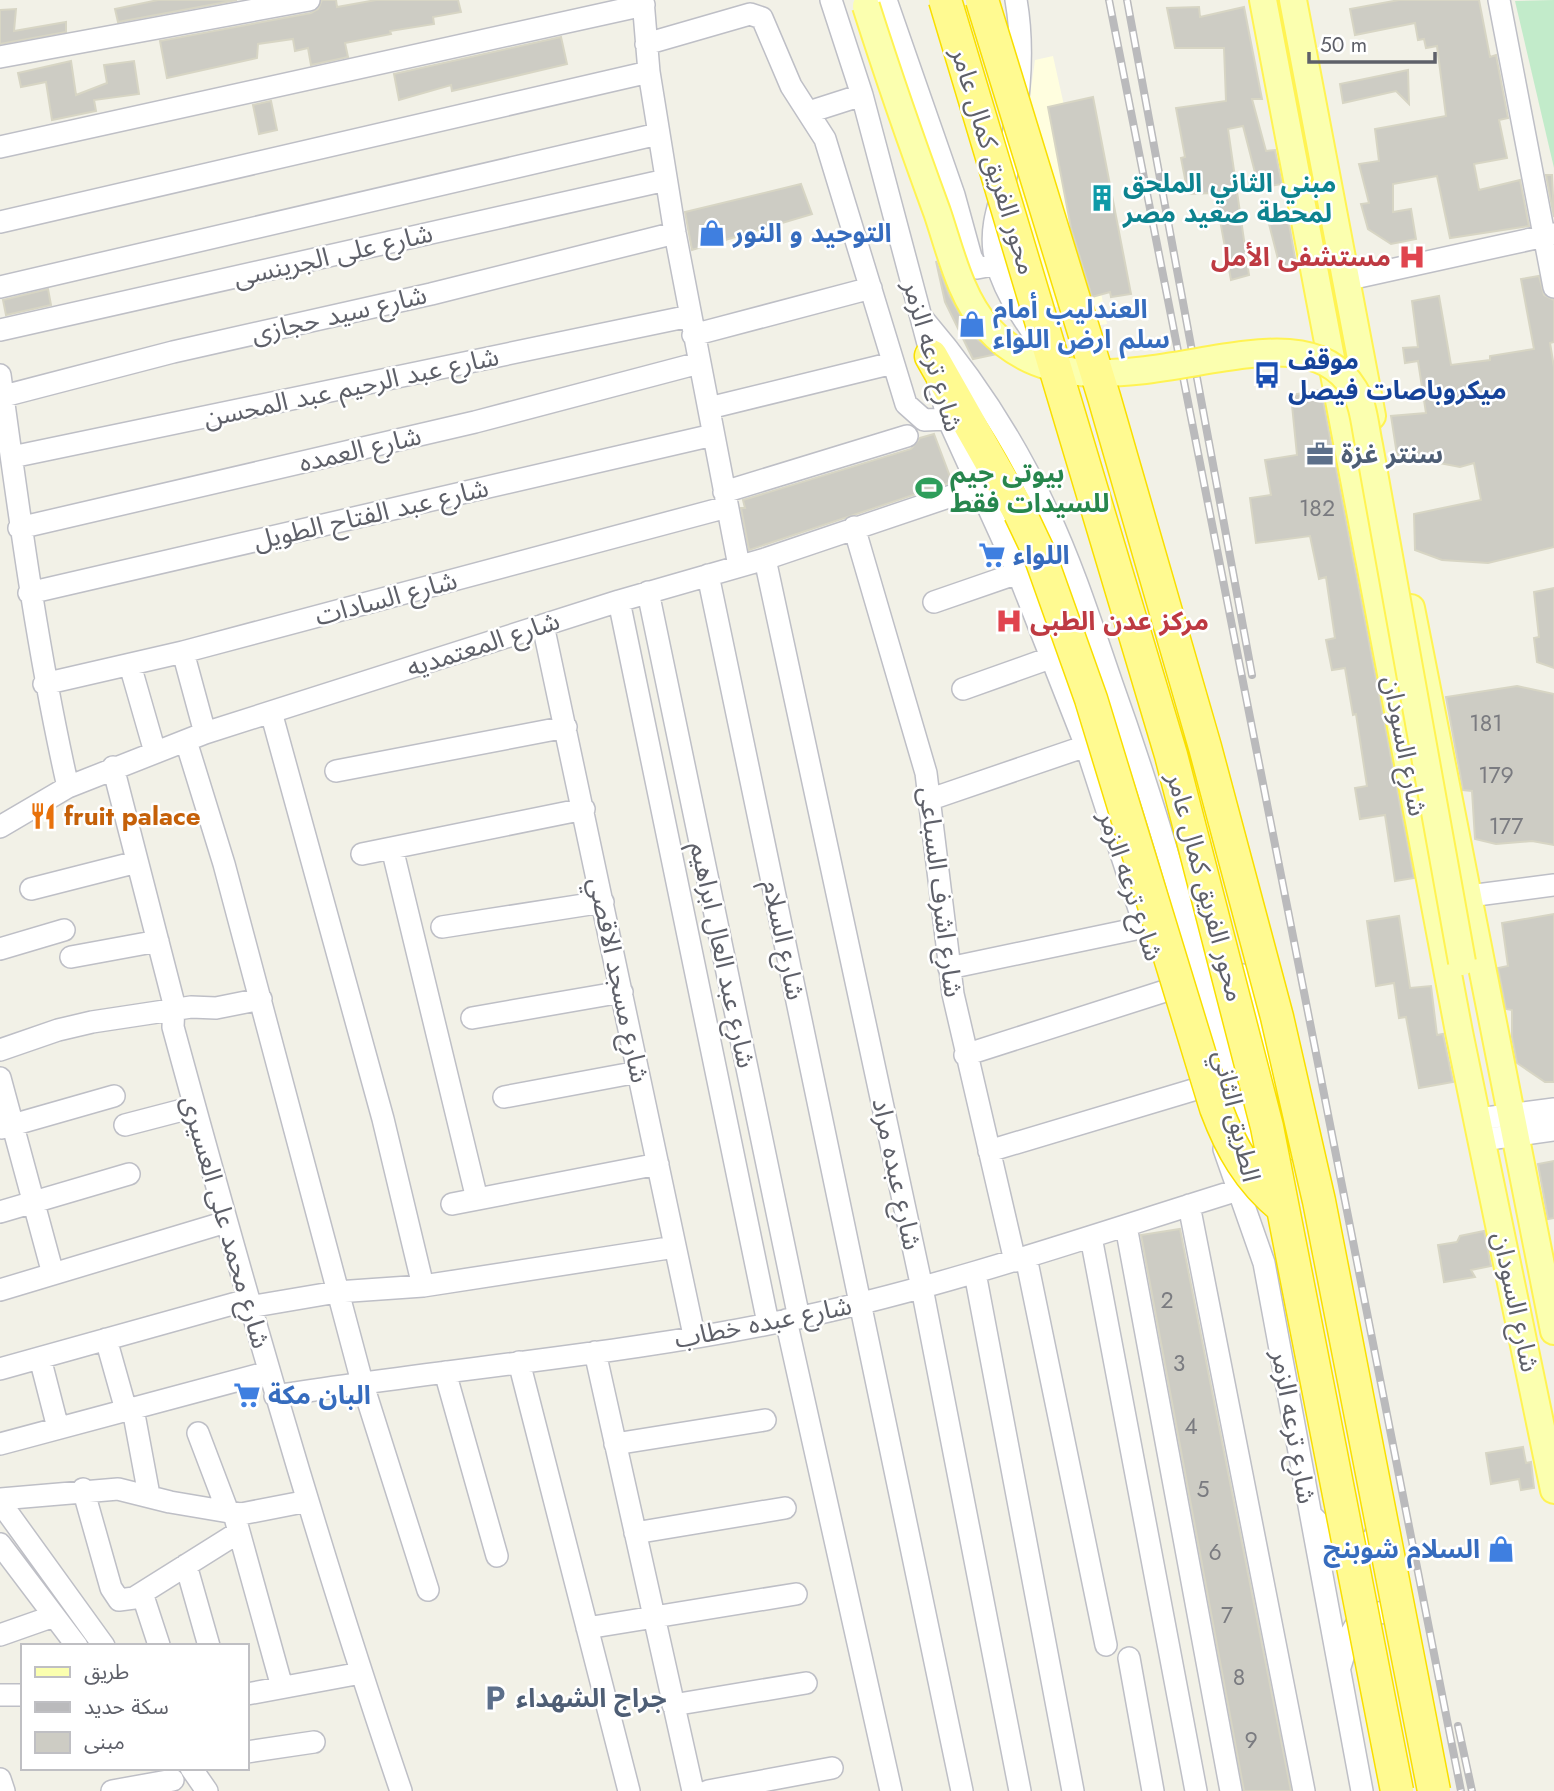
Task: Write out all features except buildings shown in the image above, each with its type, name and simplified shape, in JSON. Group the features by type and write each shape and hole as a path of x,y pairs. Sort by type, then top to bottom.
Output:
{"highway":[{"name":"محور الفريق كمال عامر","path":"945,0 1171,755 1246,1037 1397,1791"},
{"name":"محور الفريق كمال عامر","path":"982,0 1123,462 1222,809 1277,1017 1321,1215 1434,1791"},
{"path":"931,355 1020,513 1039,553 1091,699 1216,1108 1246,1171 1259,1189 1282,1207"}],"main road":[{"name":"شارع السودان","path":"1264,0 1459,1032 1554,1490"},
{"name":"شارع السودان","path":"1293,0 1345,280 1554,1331"},
{"path":"872,2 962,283 989,329 1015,351 1040,365 1086,375 1142,371 1258,352 1283,352 1305,355 1324,363 1340,373 1353,387 1360,400 1462,962 1464,992 1459,1032"}],"street":[{"path":"0,57 309,0"},
{"name":"شارع ترعه الزمر","path":"831,0 862,95 946,412 1018,573 1086,746 1165,991 1203,1087 1264,1263 1362,1791"},
{"path":"1016,0 1019,79 1006,177 993,225 996,256 1008,293 1023,321 1050,358 1084,427 1141,615 1276,1096 1313,1185 1337,1254 1446,1791"},
{"path":"1499,0 1549,235 1554,287"},
{"path":"0,148 643,2 658,135 691,325 739,566"},
{"path":"872,2 954,195 971,257 977,268 985,268 993,265 996,256"},
{"path":"646,44 750,14 757,15 768,27 791,86 813,118 871,288 906,404 946,412"},
{"path":"0,222 649,72"},
{"path":"813,118 862,95"},
{"path":"0,288 658,135"},
{"name":"شارع على الجرينسى","path":"0,330 666,180"},
{"name":"شارع سيد حجازى","path":"1,397 185,349 419,296 675,233"},
{"path":"1345,280 1549,235"},
{"name":"شارع عبد الرحيم عبد المحسن","path":"8,465 871,288"},
{"name":"الطريق الثاني","path":"923,318 977,387 1011,443 1047,511 1092,627 1138,756 1202,967 1262,1220 1264,1263"},
{"name":"شارع العمده","path":"19,528 475,422 699,363"},
{"path":"709,408 893,363"},
{"path":"0,375 8,465 44,684 68,787"},
{"name":"شارع عبد الفتاح الطويل","path":"29,593 713,435"},
{"name":"شارع السادات","path":"44,684 183,652 726,500 907,436"},
{"name":"شارع المعتمديه","path":"0,827 68,787 113,767 195,737 619,601 765,559 978,487"},
{"name":"شارع اشرف السباعى","path":"854,527 931,799 949,968 965,1055 1020,1259 1105,1645"},
{"name":"شارع عبده مراد","path":"765,559 922,1288 1020,1791"},
{"path":"934,602 1018,573"},
{"name":"شارع السلام","path":"708,575 962,1791"},
{"name":"شارع عبد العال ابراهيم","path":"648,593 784,1321"},
{"path":"619,601 891,1791"},
{"name":"شارع مسجد الاقصي","path":"543,625 694,1335"},
{"path":"183,652 195,737 224,864 362,1382 428,1590"},
{"path":"962,689 1050,658"},
{"path":"130,665 155,752"},
{"path":"271,712 376,1095 423,1286"},
{"path":"337,771 566,727"},
{"path":"931,799 1086,746"},
{"name":"شارع محمد على العسيرى","path":"113,767 174,1010 173,1027 248,1303 361,1673 401,1791"},
{"path":"362,855 584,809"},
{"path":"392,848 477,1199"},
{"path":"30,889 137,862"},
{"path":"1469,896 1554,885"},
{"path":"442,927 603,902"},
{"path":"949,968 1145,927"},
{"path":"0,948 64,930"},
{"path":"72,957 158,941"},
{"path":"965,1055 1165,991"},
{"path":"472,1018 622,992"},
{"path":"0,1050 58,1030 197,1006 216,1008 261,999"},
{"path":"504,1097 638,1072"},
{"path":"0,1078 6,1127 33,1202 53,1274"},
{"path":"989,1151 1203,1087"},
{"path":"6,1127 114,1096"},
{"path":"125,1125 194,1107"},
{"path":"1480,1130 1514,1125 1554,1109"},
{"path":"1514,1125 1554,1130"},
{"path":"452,1204 657,1164"},
{"path":"0,1212 129,1174"},
{"name":"شارع عبده خطاب","path":"275,1396 595,1352 784,1321 975,1273 1238,1191"},
{"path":"1189,1205 1304,1791"},
{"path":"0,1290 226,1222"},
{"path":"1126,1226 1231,1791"},
{"path":"1091,1237 1196,1791"},
{"path":"0,1368 248,1303 337,1292 423,1286 675,1247"},
{"path":"975,1273 1073,1791"},
{"path":"106,1339 129,1409 149,1495"},
{"path":"595,1352 692,1791"},
{"path":"40,1358 58,1428"},
{"path":"519,1362 629,1791"},
{"path":"445,1372 498,1556"},
{"path":"0,1444 269,1373"},
{"path":"615,1444 765,1420"},
{"path":"198,1433 234,1519 282,1687"},
{"path":"103,1644 0,1501 83,1489 118,1489 234,1519"},
{"path":"83,1489 111,1588 119,1600 127,1601 186,1565 234,1519 308,1501"},
{"path":"1311,1515 1329,1535 1344,1543 1364,1546 1374,1538 1388,1502"},
{"path":"635,1533 785,1508"},
{"path":"19,1527 0,1544 9,1570 54,1616 75,1644"},
{"path":"186,1565 208,1644"},
{"path":"142,1593 159,1644"},
{"path":"587,1628 796,1594"},
{"path":"1339,1669 1358,1620 1375,1610 1395,1613 1417,1643"},
{"path":"0,1635 54,1616"},
{"path":"1129,1658 1153,1791"},
{"path":"248,1694 361,1673"},
{"path":"673,1705 806,1683"},
{"path":"0,1695 21,1695"},
{"path":"248,1752 314,1742"},
{"path":"708,1791 832,1768"},
{"path":"192,1770 207,1791"},
{"path":"0,1779 4,1791"},
{"path":"111,1791 173,1780"}],"shaded area":[{"path":"1554,0 1554,168 1515,1"},
{"path":"1053,56 1107,324 1087,327 1071,305 1030,310 1012,189 1025,130 1035,60"}],"railway":[{"path":"1109,0 1461,1791"},
{"path":"1127,0 1252,675"},
{"path":"1458,1726 1472,1791"}],"place":[{"name":"مبني الثاني الملحق لمحطة صعيد مصر","path":"1102,198"},
{"name":"التوحيد و النور","path":"712,233"},
{"name":"مستشفى الأمل","path":"1412,257"},
{"name":"العندليب أمام سلم ارض اللواء","path":"972,324"},
{"name":"موقف ميكروباصات فيصل","path":"1267,375"},
{"name":"سنتر غزة","path":"1320,454"},
{"name":"بيوتى جيم للسيدات فقط","path":"929,488"},
{"name":"اللواء","path":"992,555"},
{"name":"مركز عدن الطبى","path":"1009,621"},
{"name":"fruit palace","path":"43,816"},
{"name":"البان مكة","path":"247,1395"},
{"name":"السلام شوبنج","path":"1501,1549"},
{"name":"جراج الشهداء","path":"495,1698"}]}
